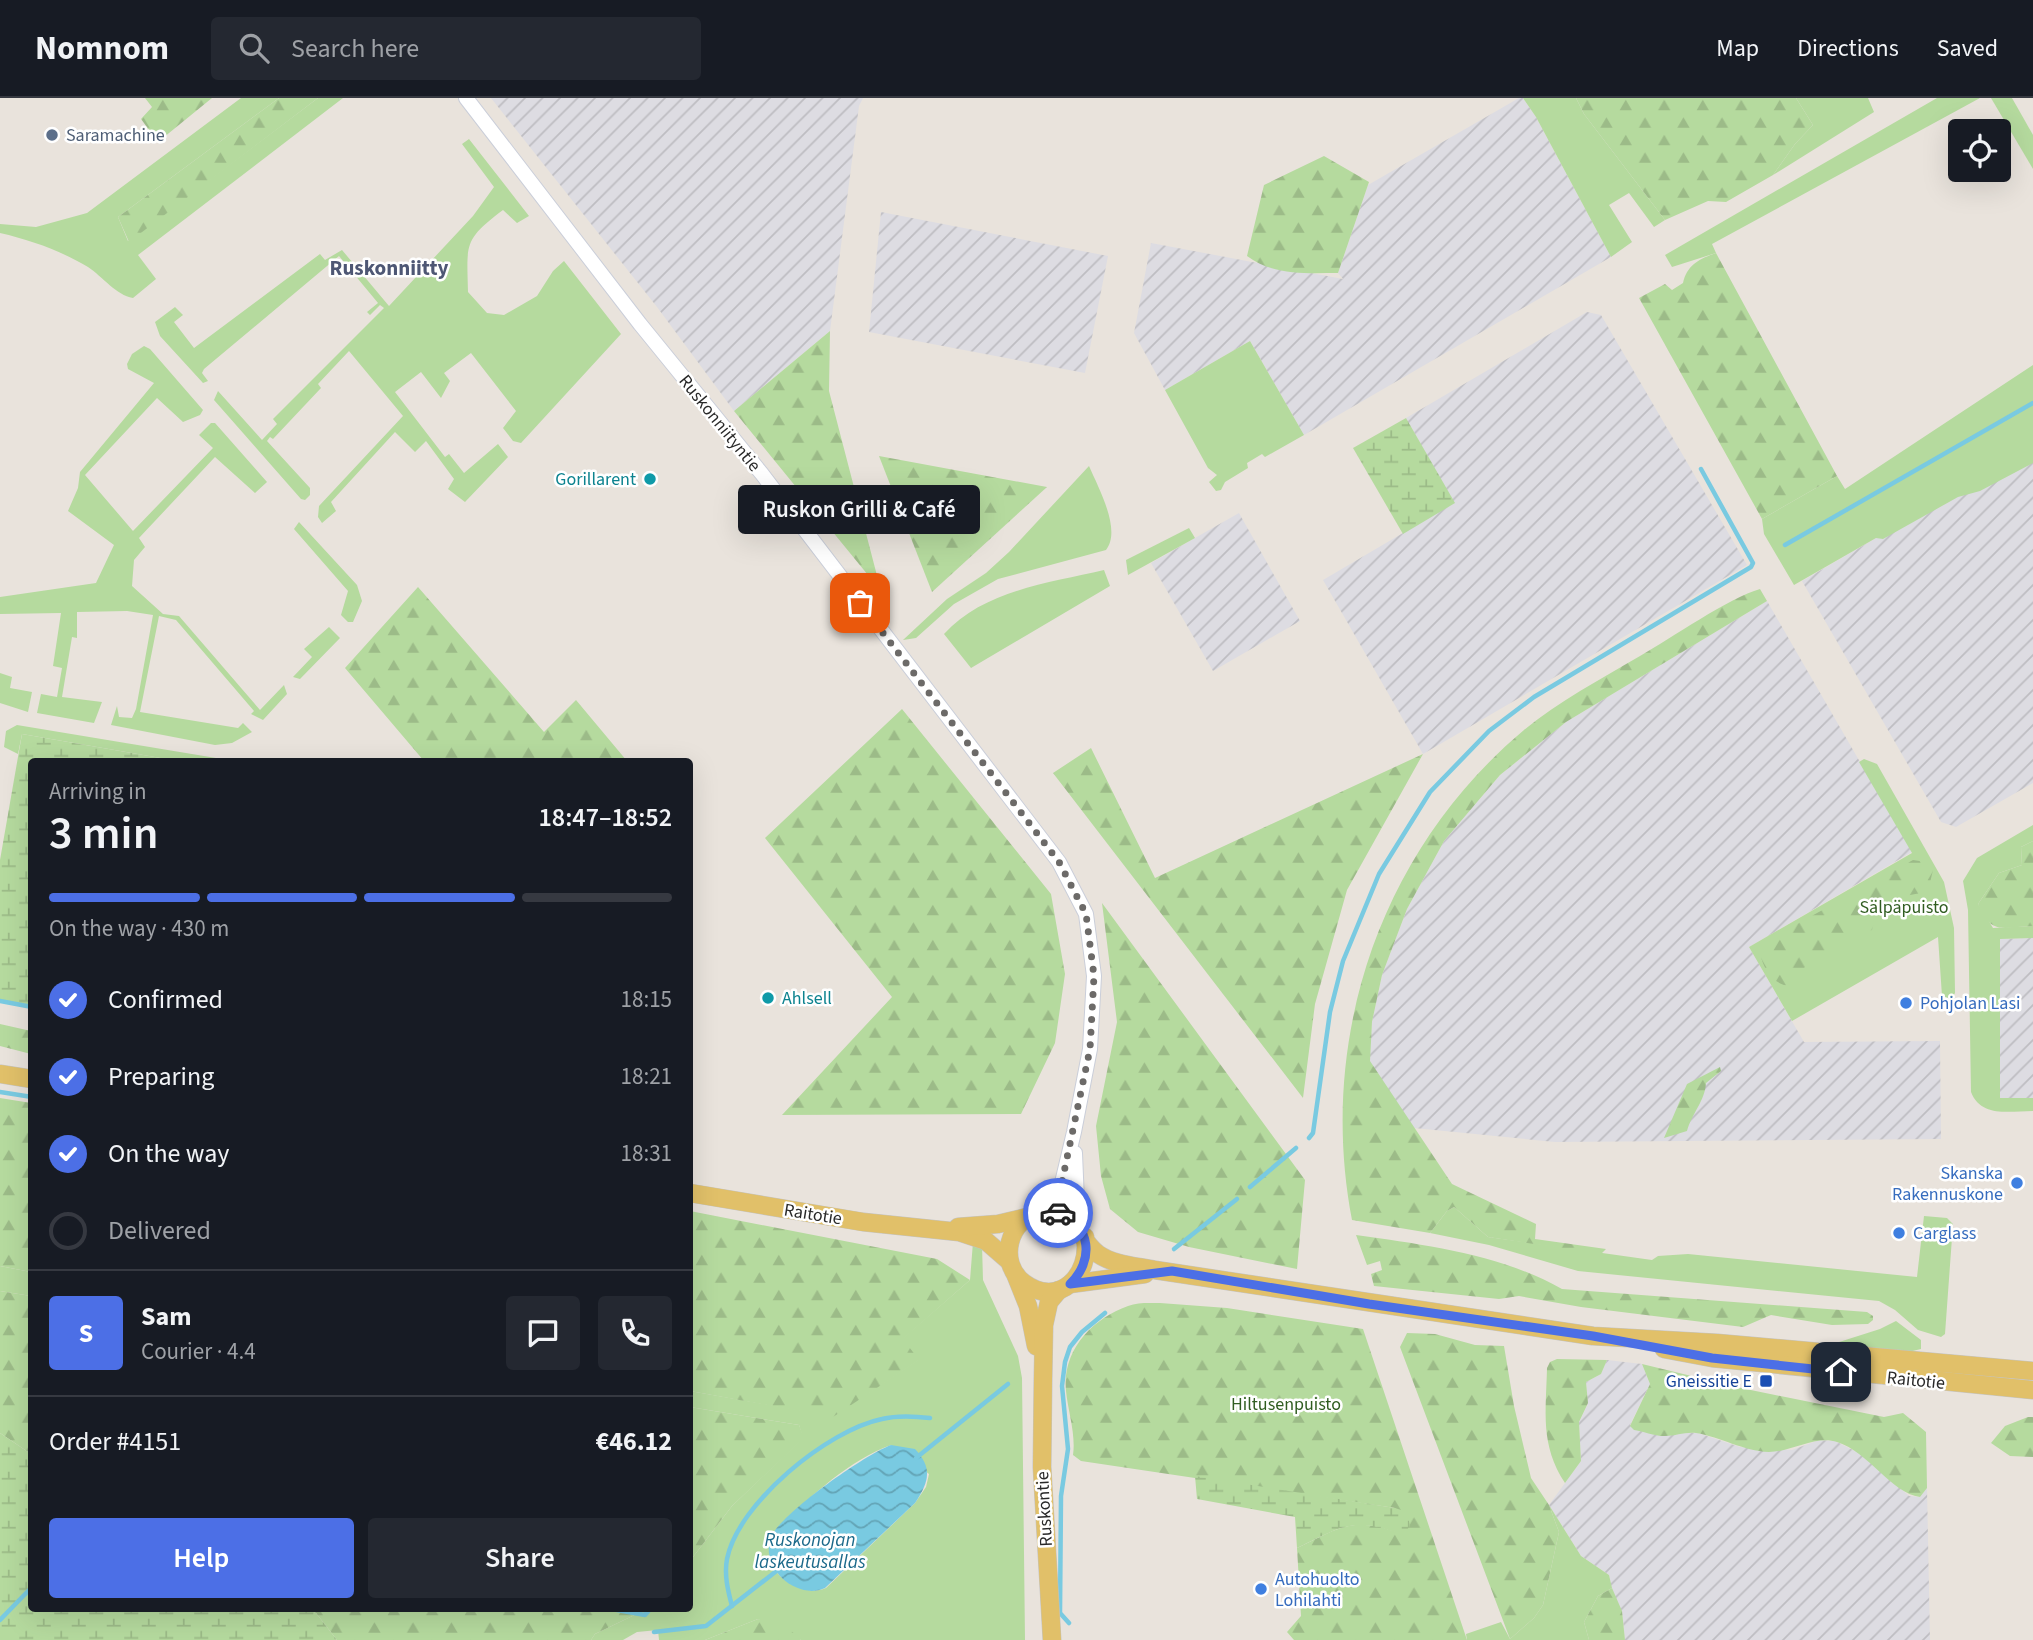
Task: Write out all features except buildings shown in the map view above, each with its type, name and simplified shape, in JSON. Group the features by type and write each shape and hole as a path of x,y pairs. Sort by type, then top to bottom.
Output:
{"main road":[{"path":"0,1074 28,1078"},
{"name":"Raitotie","path":"693,1194 863,1222 937,1229 986,1241 1012,1267"},
{"path":"1035,1214 1068,1217 1082,1231 1086,1263 1065,1287 1034,1289 1012,1267 1011,1236 1035,1214"},
{"name":"Raitotie","path":"937,1229 998,1224 1035,1214"},
{"name":"Raitotie","path":"1082,1231 1091,1247 1110,1260 1369,1304 1593,1336 1712,1358 2033,1390"},
{"name":"Ruskontie","path":"1012,1267 1028,1306 1043,1379"},
{"name":"Raitotie","path":"1065,1287 1172,1271"},
{"name":"Ruskontie","path":"1052,1640 1042,1467 1044,1325 1049,1302 1065,1287"},
{"name":"Raitotie","path":"1593,1336 1717,1343 2033,1371"}],"street":[{"name":"Ruskonniityntie","path":"466,98 640,324 762,474 1059,862 1086,914 1094,976 1090,1049 1060,1191 1035,1214"},
{"name":"Ruskonniityntie","path":"1074,1132 1082,1231"}],"shaded area":[{"path":"491,98 863,98 859,106 830,331 734,411 657,307"},
{"path":"1523,98 1536,117 1611,257 1304,435 1250,341 1165,390 1134,333 1151,243 1343,279 1338,273 1368,185"},
{"path":"881,212 1108,256 1085,373 869,332"},
{"path":"1587,312 1601,315 1747,565 1423,754 1323,580 1454,503 1406,418"},
{"path":"2033,447 2033,783 1956,827 1941,822 1802,581"},
{"path":"1239,513 1300,621 1213,671 1151,563"},
{"path":"1767,601 1912,852 1749,947 1804,1042 1940,1041 1941,1139 1555,1142 1414,1128 1369,1061 1372,1022 1382,975 1407,909 1444,841 1500,775 1566,722"},
{"path":"2033,938 2033,1098 2000,1098 2000,939"},
{"path":"1607,1360 1642,1364 1650,1384 1630,1425 1641,1431 1665,1436 1676,1432 1698,1433 1740,1447 1792,1450 1819,1440 1835,1441 1863,1455 1909,1496 1920,1497 1927,1488 1930,1640 1625,1640 1622,1611 1614,1598 1609,1575 1581,1556 1549,1505 1581,1461 1579,1422 1588,1404 1586,1382 1601,1374"}],"green space":[{"path":"145,98 212,98 158,142 141,119 152,107"},
{"path":"241,98 279,98 118,217 128,241 318,98 343,98 138,255 156,279 133,298 121,293 88,267 67,256 0,233 0,224 36,227 87,213"},
{"path":"279,98 318,98 129,242 118,217"},
{"path":"1523,98 1576,98 1584,114 1665,220 1654,227 1629,193 1609,205 1632,242 1611,257 1536,117"},
{"path":"1576,98 1796,98 1813,125 1795,144 1773,175 1726,202 1708,201 1665,220 1584,114"},
{"path":"1796,98 1868,98 1874,112 1773,175 1795,144 1813,125"},
{"path":"1937,98 1980,98 1712,244 1716,253 1672,267 1665,255"},
{"path":"1991,98 2012,98 2033,135 2033,169 2011,132 2011,119 2003,119"},
{"path":"469,139 529,216 517,223 503,210 474,236 468,253 468,292 487,313 504,315 537,296 553,271 564,261 621,334 521,443 513,441 503,428 516,411 471,353 444,373 450,381 441,398 421,372 395,392 445,457 449,454 464,473 498,444 508,457 465,502 448,489 454,479 426,441 415,452 395,432 331,502 336,511 322,523 318,517 319,506 403,416 349,351 318,384 321,388 273,439 270,437 267,441 310,488 310,495 305,500 301,499 214,400 218,391 262,440 277,424 273,419 384,308 380,305 370,315 367,312 378,303 339,256 204,369 202,373 208,381 203,383 160,336 155,322 175,307 183,315 174,322 194,348 320,254 325,260 342,250 389,306 473,216 494,187 462,144"},
{"path":"1324,156 1369,182 1338,273 1279,270 1247,256 1264,185"},
{"path":"1716,253 1837,476 1762,519 1639,298 1665,284 1672,290 1683,283 1687,272 1695,264"},
{"path":"830,331 829,391 881,591 734,411"},
{"path":"1250,341 1304,435 1265,457 1262,454 1247,463 1248,468 1225,482 1221,490 1216,491 1209,482 1217,475 1208,468 1165,390"},
{"path":"144,346 150,349 203,410 200,415 183,422 157,398 85,475 133,531 213,448 199,435 211,423 215,423 267,482 255,493 215,457 139,538 145,547 134,560 132,586 163,614 179,616 260,710 284,685 287,694 263,720 251,714 254,711 176,620 159,616 140,712 238,728 243,723 252,732 232,743 215,745 111,725 117,706 119,717 132,718 136,709 153,615 127,611 77,612 77,638 72,637 62,697 102,702 94,723 37,713 41,694 57,697 62,668 53,666 61,613 0,614 0,597 96,583 114,545 68,511 78,488 80,472 154,383 128,369 127,364 132,354"},
{"path":"2033,365 2033,463 1980,491 1958,497 1883,539 1876,538 1794,585 1764,534 1762,519 1837,476 1845,489"},
{"path":"1406,418 1455,503 1403,534 1353,448"},
{"path":"879,456 1047,487 932,592"},
{"path":"1089,466 1110,520 1110,542 1106,550 998,579 954,604 916,638 903,640 947,599 986,573 1009,552"},
{"path":"299,522 357,585 362,601 353,622 348,622 341,615 348,591 294,529"},
{"path":"1189,528 1195,538 1128,575 1126,560"},
{"path":"1104,570 1110,586 971,668 944,634 978,607 1018,590"},
{"path":"418,587 544,732 576,700 624,758 421,758 345,668"},
{"path":"1760,589 1767,601 1566,722 1500,775 1444,841 1407,909 1382,975 1372,1022 1370,1061 1452,1184 1536,1224 1535,1239 1606,1249 1601,1254 1488,1237 1454,1207 1447,1211 1430,1233 1352,1220 1343,1151 1344,1083 1353,1016 1371,951 1398,890 1432,831 1474,778 1537,719 1717,609"},
{"path":"329,627 340,638 300,679 293,677 312,657 304,649"},
{"path":"0,673 12,677 10,688 32,692 28,712 0,703"},
{"path":"902,709 1051,894 1065,974 1055,1043 1021,1114 782,1115 892,997 765,838"},
{"path":"17,725 216,758 161,758 22,734 18,754 4,747 6,731"},
{"path":"22,734 161,758 28,758 28,1006 0,1001 0,860"},
{"path":"1091,748 1155,878 1423,754 1347,890 1315,1004 1303,1098 1053,773"},
{"name":"Sälpäpuisto","path":"1864,759 1877,764 1944,882 1954,928 1955,993 1951,999 1942,996 1938,937 1792,1021 1749,947 1912,853 1859,762"},
{"path":"2033,825 2033,841 2021,847 2022,865 1999,873 1978,904 1993,928 2033,926 2033,938 2000,939 2000,1098 2033,1098 2033,1111 2006,1112 1982,1106 1971,1092 1968,910 1963,881 1977,858"},
{"path":"2033,841 2033,926 2006,928 1993,925 1978,904 1999,873 2022,865 2021,847"},
{"path":"1913,860 1926,862 1933,870 1928,891 1886,901 1872,930 1815,959 1788,986 1777,982 1770,974 1760,954 1779,934"},
{"path":"1102,903 1305,1180 1297,1269 1189,1247 1138,1232 1110,1209 1101,1176 1096,1126 1117,1022"},
{"path":"0,1024 28,1030 28,1053 0,1046"},
{"path":"1720,1067 1721,1071 1706,1083 1687,1131 1664,1138 1687,1084"},
{"path":"0,1098 28,1103 28,1271 0,1266"},
{"path":"1454,1207 1488,1237 1652,1260 1658,1256 1688,1254 1917,1277 1924,1216 1947,1218 1953,1224 1945,1334 1941,1337 1918,1330 1895,1310 1879,1301 1578,1271 1489,1245 1430,1233 1447,1211"},
{"path":"693,1212 937,1259 970,1280 903,1339 919,1360 833,1417 693,1392"},
{"path":"1356,1235 1436,1247 1488,1259 1514,1267 1562,1289 1867,1312 1873,1316 1873,1320 1868,1324 1832,1325 1771,1315 1743,1327 1581,1307 1519,1296 1499,1299 1374,1286 1371,1274 1382,1270 1380,1261 1367,1265"},
{"path":"973,1242 982,1245 983,1280 1018,1356 1022,1378 1025,1640 801,1640 758,1619 705,1640 659,1640 658,1630 637,1632 623,1640 591,1640 595,1634 641,1612 693,1612 693,1557 732,1506 803,1438 799,1425 693,1407 693,1392 833,1416 918,1360 902,1339 970,1280","holes":["891,1445 929,1474 926,1487 915,1503 826,1588 802,1588 788,1582 776,1571 773,1558 775,1531 844,1471 875,1452"]},
{"path":"0,1266 28,1271 28,1296 0,1291"},
{"path":"0,1291 28,1296 28,1452 0,1433"},
{"name":"Hiltusenpuisto","path":"1136,1304 1227,1308 1363,1329 1467,1640 1294,1640 1287,1632 1301,1616 1297,1548 1348,1526 1371,1526 1403,1534 1395,1508 1081,1461 1073,1455 1066,1376 1074,1350 1092,1328 1115,1312"},
{"path":"1896,1321 1921,1340 1921,1349 1904,1353 1836,1343 1880,1329"},
{"path":"1407,1333 1435,1334 1475,1345 1504,1346 1514,1406 1531,1478 1549,1505 1559,1532 1543,1605 1534,1618 1510,1639 1400,1347"},
{"path":"1557,1359 1607,1360 1601,1374 1586,1382 1588,1403 1579,1422 1581,1461 1565,1483 1552,1455 1546,1428 1547,1368 1550,1362"},
{"path":"1642,1364 1741,1388 1884,1417 1903,1413 1926,1432 1927,1488 1920,1497 1909,1494 1849,1447 1829,1440 1769,1452 1696,1433 1662,1436 1634,1430 1630,1426 1650,1384"},
{"path":"693,1407 799,1425 804,1438 732,1506 693,1557"},
{"path":"2033,1417 2033,1457 2010,1456 1991,1443 2005,1426"},
{"path":"0,1433 28,1452 28,1612 314,1612 337,1640 0,1640"},
{"path":"1195,1476 1395,1508 1407,1512 1410,1526 1403,1535 1372,1526 1348,1526 1297,1548 1295,1517 1197,1499"},
{"path":"1549,1505 1581,1556 1609,1575 1612,1588 1598,1596 1584,1622 1589,1640 1467,1640 1466,1634 1501,1622 1510,1639 1534,1618 1543,1605 1559,1532"},
{"path":"1612,1588 1622,1611 1625,1640 1589,1640 1584,1622 1598,1596"},
{"path":"314,1612 641,1612 595,1634 591,1640 337,1640"},
{"path":"758,1619 786,1626 801,1640 705,1640"}],"water":[{"name":"Ruskonojan laskeutusallas","path":"891,1445 915,1449 925,1462 926,1482 915,1503 825,1588 814,1591 792,1586 775,1570 770,1560 771,1537 778,1527 825,1485"}],"waterway":[{"path":"1785,545 2033,403"},
{"path":"1309,1138 1313,1133 1330,1012 1343,961 1379,874 1430,792 1489,731 1534,697 1751,567 1753,563 1701,469"},
{"path":"0,1001 28,1006"},
{"path":"0,1092 28,1096"},
{"path":"1250,1187 1296,1148"},
{"path":"1174,1249 1237,1199"},
{"path":"1069,1623 1060,1613 1061,1496 1068,1449 1062,1386 1070,1347 1082,1332 1105,1313"},
{"path":"916,1458 1008,1384"},
{"path":"732,1606 726,1571 727,1559 735,1537 748,1515 788,1472 812,1453 860,1426 894,1417 930,1418"},
{"path":"654,1632 706,1626 779,1569"},
{"path":"0,1620 28,1591"},
{"path":"628,1612 645,1615 648,1612"}],"way so far":[{"path":"860,603 1059,862 1086,914 1094,976 1090,1049 1060,1191 1041,1212 1058,1213"}],"place":[{"name":"Saramachine","path":"52,135"},
{"name":"Gorillarent","path":"650,479"},
{"name":"Ruskon Grilli & Café","path":"860,603"},
{"name":"Ahlsell","path":"768,998"},
{"name":"Pohjolan Lasi","path":"1906,1003"},
{"name":"Skanska Rakennuskone","path":"2017,1183"},
{"name":"Carglass","path":"1899,1233"},
{"name":"Gneissitie E","path":"1766,1381"},
{"name":"Autohuolto Lohilahti","path":"1261,1589"}],"district":[{"name":"Ruskonniitty","path":"389,268"}],"route":[{"path":"1058,1213 1078,1225 1085,1237 1086,1263 1070,1284 1172,1271 1369,1304 1593,1336 1712,1358 1841,1372"}]}
